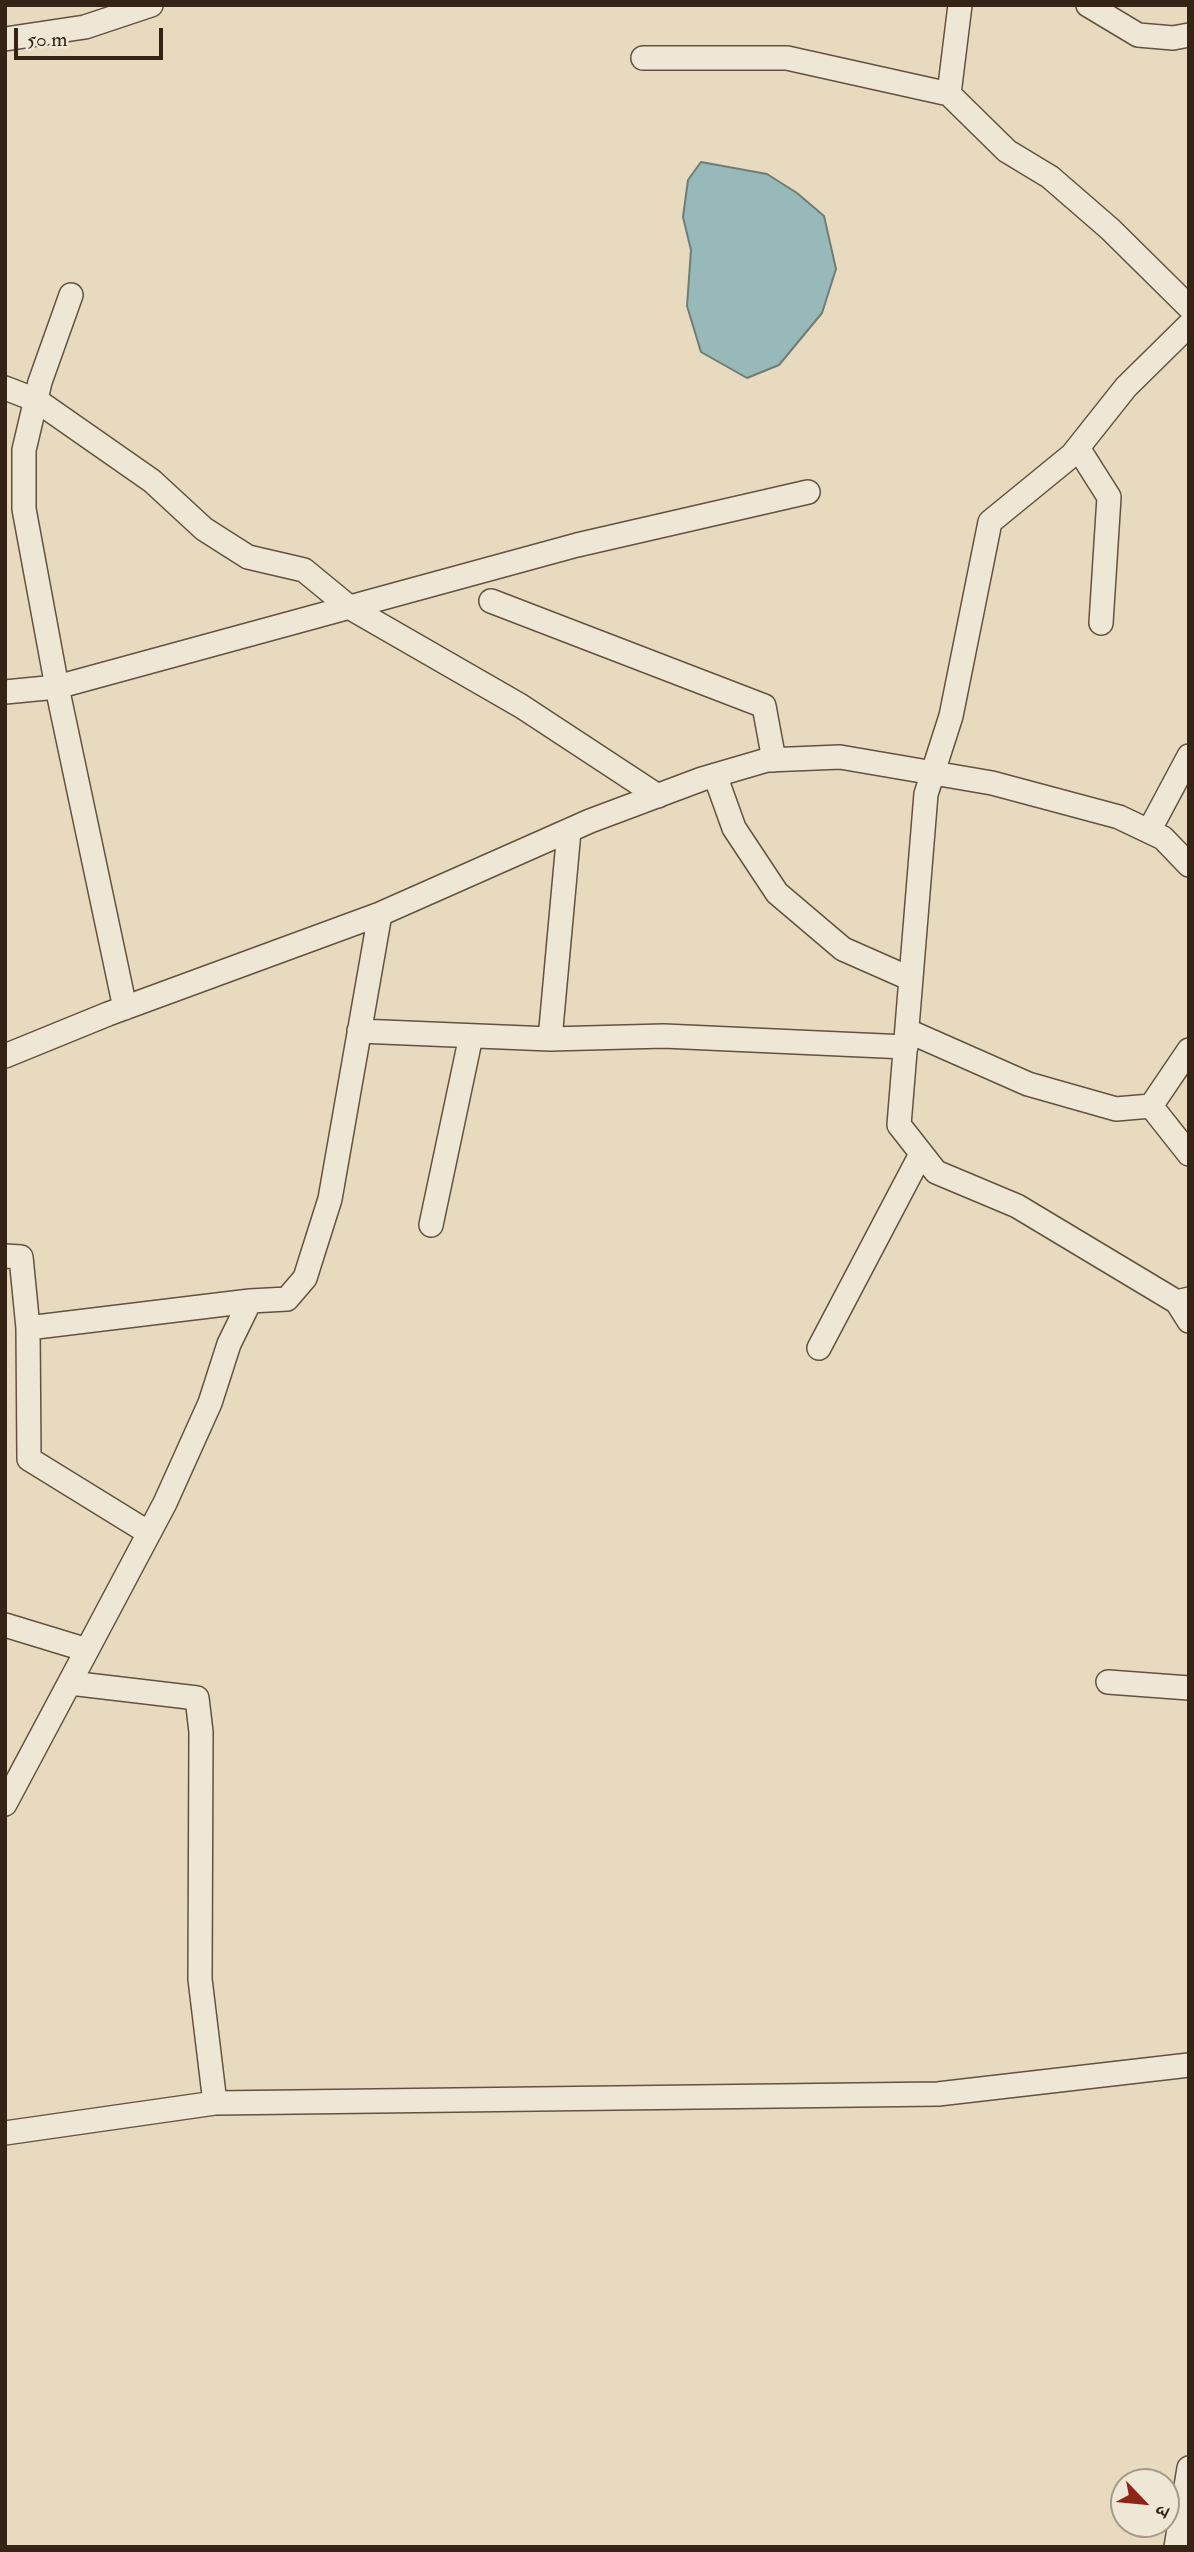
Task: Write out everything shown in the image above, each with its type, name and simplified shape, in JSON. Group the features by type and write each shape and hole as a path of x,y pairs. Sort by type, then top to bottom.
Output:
{"street":[{"path":"5,38 85,27 151,5"},
{"path":"948,94 960,5"},
{"path":"1088,5 1138,35 1184,41"},
{"path":"643,58 787,58 948,94 1007,151 1051,177 1110,229 1189,307"},
{"path":"71,295 36,400 15,493 24,509 57,687 125,1007"},
{"path":"1185,1307 1017,1206 936,1172 899,1125 926,794 951,716 990,522 1072,455 1126,387 1189,325"},
{"path":"5,388 36,400 152,481 204,529 248,557 303,570 349,607 521,706 658,796"},
{"path":"1078,448 1109,497 1101,622"},
{"path":"5,692 57,687 577,545 808,492"},
{"path":"491,601 764,706 774,760"},
{"path":"1149,831 1189,756"},
{"path":"5,1056 125,1007 380,914 569,831 658,796 766,760 840,757 992,783 1119,817 1163,838 1189,865"},
{"path":"715,775 734,828 777,893 844,949 911,979"},
{"path":"550,1040 569,831"},
{"path":"29,1328 250,1301 287,1300 305,1278 330,1199 380,914"},
{"path":"359,1031 550,1040 664,1036 907,1039 1028,1084 1116,1109 1151,1106"},
{"path":"431,1225 471,1035"},
{"path":"1151,1106 1189,1049"},
{"path":"1151,1106 1189,1154"},
{"path":"819,1348 921,1154"},
{"path":"5,1256 21,1258 29,1328 29,1460 149,1533"},
{"path":"5,1804 149,1533 210,1403 229,1344 250,1301"},
{"path":"5,1625 87,1650"},
{"path":"1108,1682 1189,1688"},
{"path":"70,1683 197,1698 201,1732 200,1979 215,2103"},
{"path":"5,2133 215,2103 938,2094 1189,2065"},
{"path":"1176,2547 1189,2468"}],"water":[{"path":"701,162 767,174 797,193 824,216 836,269 822,313 779,365 747,378 701,352 687,306 691,250 683,217 688,180"}]}
